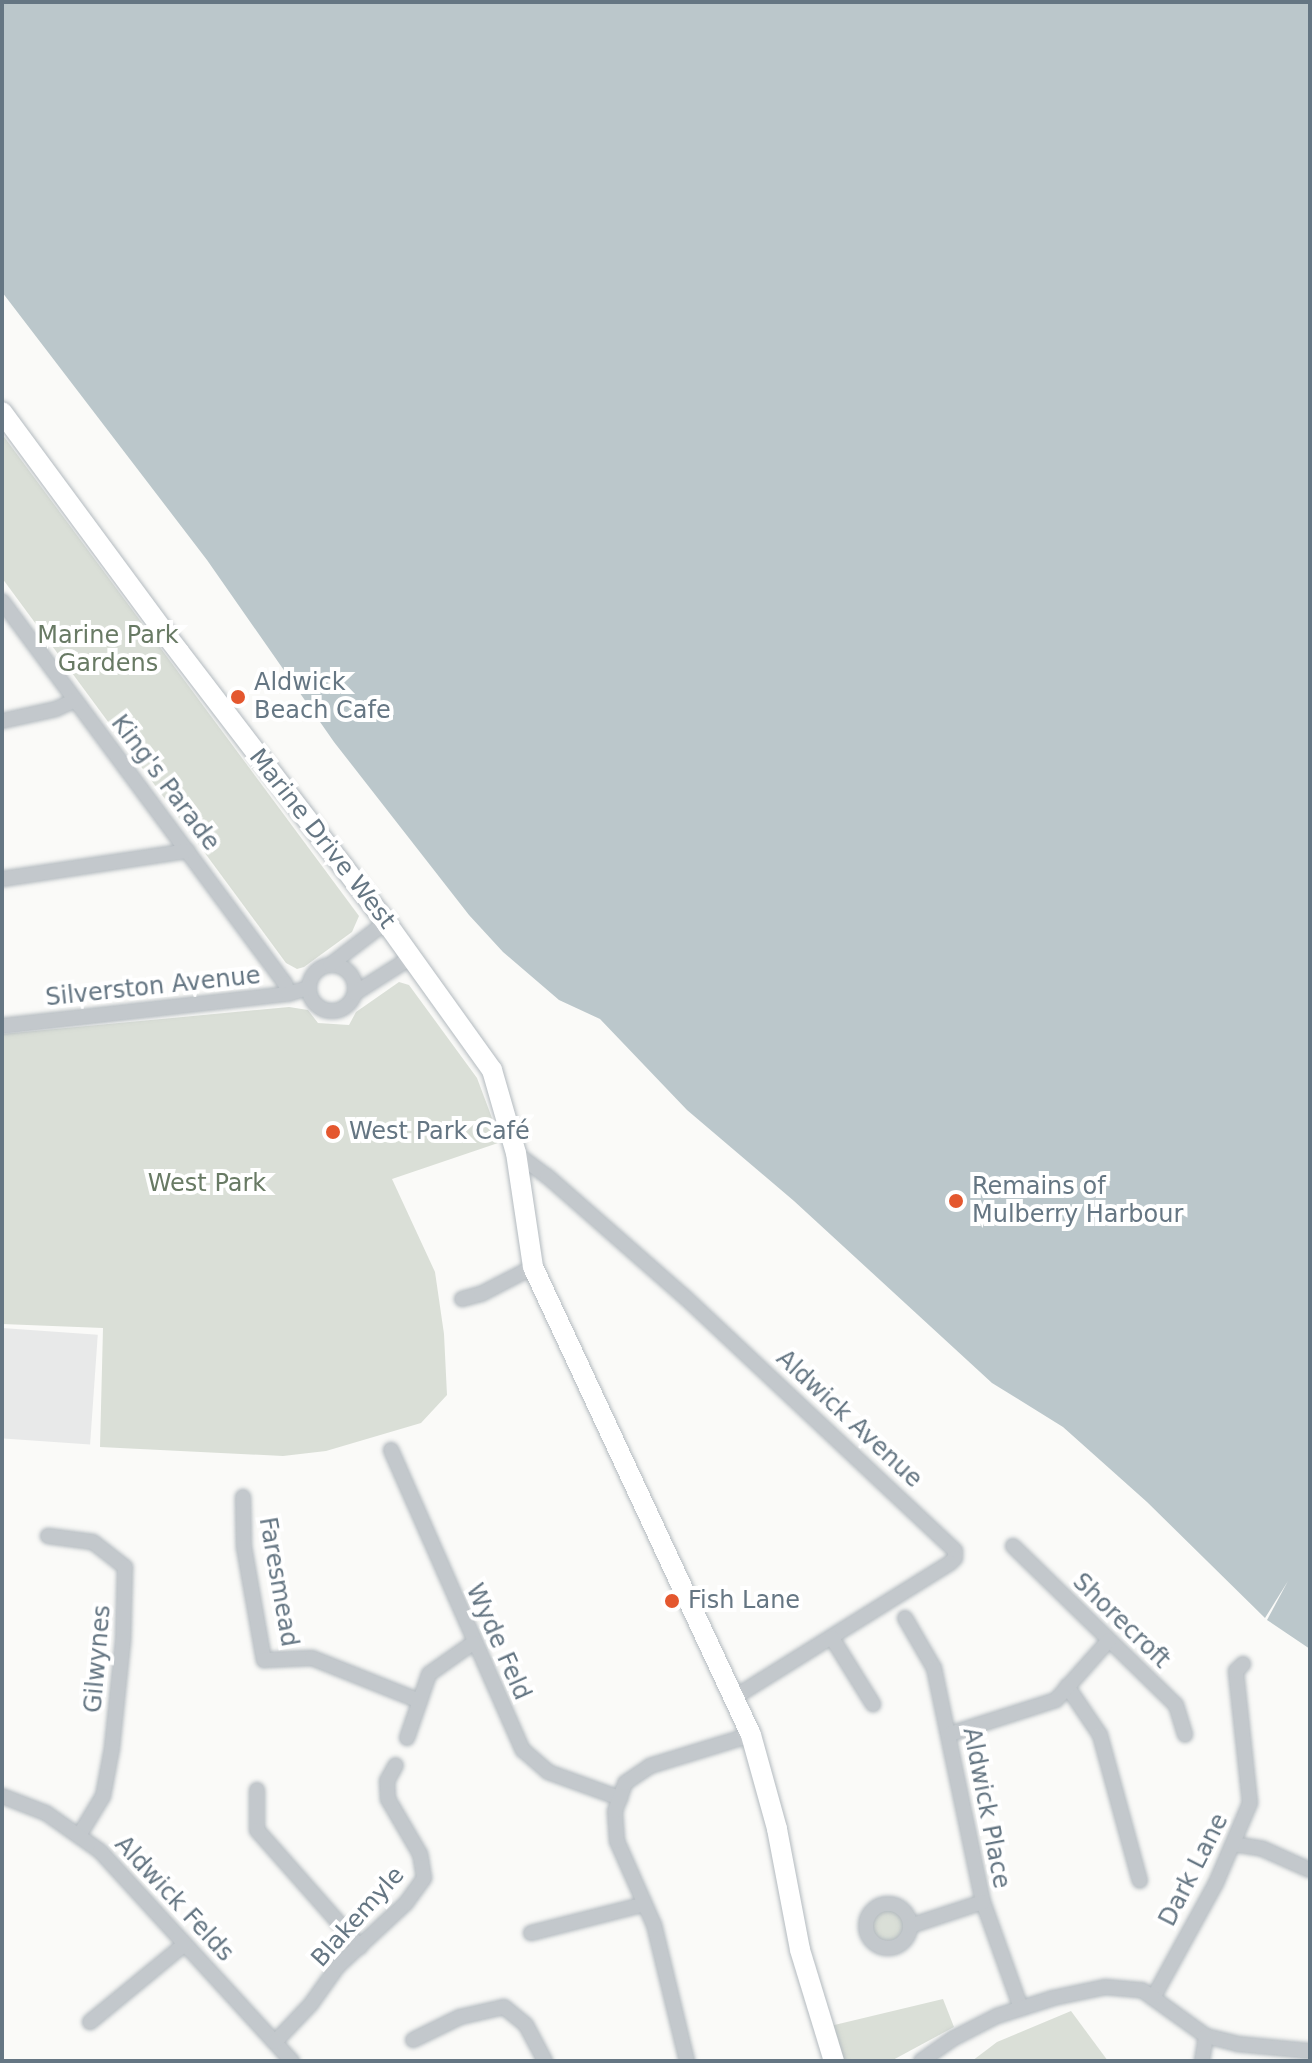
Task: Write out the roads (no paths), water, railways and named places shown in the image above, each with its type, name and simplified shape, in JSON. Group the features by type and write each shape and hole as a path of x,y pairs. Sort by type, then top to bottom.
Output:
{"street":[{"name":"Marine Drive West","path":"2,412 174,645 412,957"},
{"name":"King's Parade","path":"2,601 285,983 288,994"},
{"path":"2,721 56,709 75,700"},
{"path":"2,879 188,851"},
{"name":"Silverston Avenue","path":"2,1026 288,994 308,988 312,975 386,922"},
{"path":"308,988 313,1003 326,1011 341,1010 355,993 412,957 492,1070 516,1153 533,1267 751,1735 777,1829 800,1950 834,2061"},
{"path":"330,965 349,973 355,993"},
{"name":"Aldwick Avenue","path":"516,1153 547,1176 687,1299 955,1551 955,1558 950,1563 743,1692"},
{"path":"462,1299 481,1294 533,1267"},
{"name":"Wyde Feld","path":"391,1450 473,1643 523,1750 548,1772 620,1798"},
{"name":"Faresmead","path":"243,1497 244,1547 264,1660 312,1658 420,1701"},
{"name":"Gilwynes","path":"48,1536 93,1542 125,1567 123,1641 112,1748 103,1796 80,1834"},
{"name":"Shorecroft","path":"1013,1546 1176,1705 1185,1735"},
{"name":"Aldwick Place","path":"905,1618 934,1668 983,1902 1021,2008"},
{"path":"832,1638 873,1704"},
{"path":"950,1734 1056,1700 1109,1640"},
{"path":"407,1738 429,1674 473,1643"},
{"path":"246,1658 264,1660"},
{"name":"Dark Lane","path":"1153,1998 1233,1844 1250,1803 1236,1671 1243,1664"},
{"path":"1067,1686 1100,1735 1140,1881"},
{"path":"687,2061 654,1925 642,1905 617,1841 615,1811 625,1783 650,1766 751,1735"},
{"name":"Blakemyle","path":"275,2042 311,2004 338,1966 406,1903 424,1878 420,1854 388,1799 387,1781 396,1765"},
{"path":"257,1790 257,1830 360,1947"},
{"name":"Aldwick Felds","path":"2,1796 46,1813 80,1834 292,2061"},
{"path":"1233,1844 1263,1849 1310,1870"},
{"path":"910,1926 983,1902"},
{"path":"531,1933 642,1905"},
{"path":"90,2022 185,1944"},
{"path":"921,2061 954,2038 1021,2008 1105,1987 1142,1990 1206,2036 1237,2044 1310,2051"},
{"path":"413,2040 460,2017 504,2007 526,2025 545,2061"},
{"path":"1202,2061 1206,2036"}],"place":[{"name":"Aldwick Beach Cafe","path":"238,697"},
{"name":"West Park Café","path":"333,1132"},
{"name":"Remains of Mulberry Harbour","path":"956,1201"},
{"name":"Fish Lane","path":"672,1601"}],"park label":[{"name":"Marine Park Gardens","path":"108,650"},
{"name":"West Park","path":"207,1184"}]}
